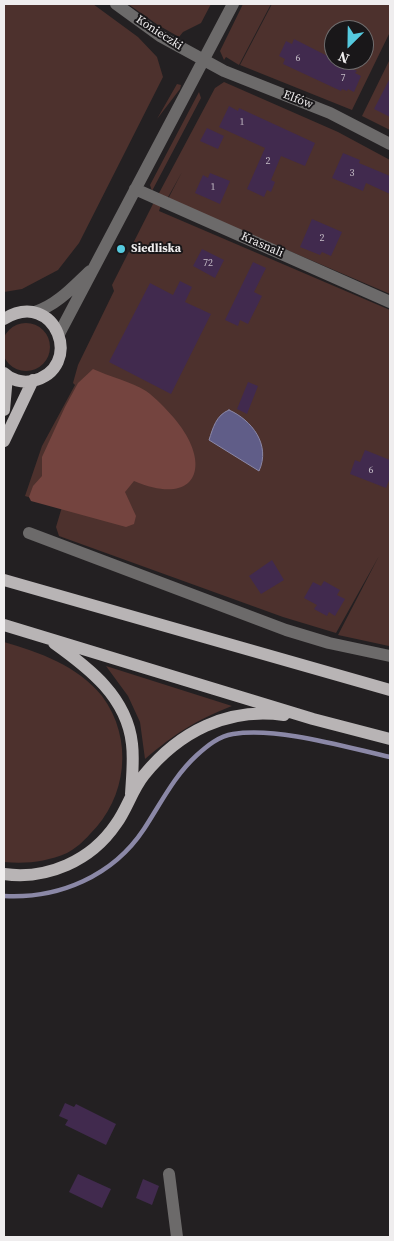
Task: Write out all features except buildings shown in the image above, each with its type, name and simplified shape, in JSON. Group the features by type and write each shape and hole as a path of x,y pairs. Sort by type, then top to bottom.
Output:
{"main road":[{"path":"4,319 13,314 35,312 52,322 59,334 61,350 56,366 48,374 33,380 18,380 5,374 4,410"},
{"path":"4,441 33,380"},
{"path":"4,580 390,690"},
{"path":"4,625 313,719 390,739"},
{"path":"45,637 99,678 115,698 127,723 132,742 131,796"},
{"path":"4,874 52,872 80,859 104,839 116,825 143,776 163,755 196,729 208,724 252,713 313,719"}],"street":[{"name":"Konieczki","path":"116,4 160,36 203,60"},
{"path":"59,334 233,4"},
{"name":"Elfów","path":"203,60 238,77 330,113 390,144"},
{"name":"Krasnali","path":"135,189 390,302"},
{"path":"35,312 46,309 67,293 95,266"},
{"path":"29,533 286,630 330,643 390,656"},
{"path":"169,1174 176,1237"}],"shaded area":[{"path":"4,4 93,4 138,37 157,57 163,77 79,243 58,270 22,289 4,292"},
{"path":"128,4 211,4 201,23 183,32 179,37"},
{"path":"243,4 271,4 239,65 226,57 224,60 220,51"},
{"path":"272,4 390,4 390,32 374,65 374,20 324,20 324,70 371,70 352,110 240,65"},
{"path":"390,59 390,130 362,116"},
{"path":"224,82 338,132 390,160 390,294 168,199 182,172 167,199 158,195 215,88"},
{"path":"177,84 181,85 180,89 157,119"},
{"path":"199,92 201,98 152,191 150,185"},
{"path":"154,202 161,205 159,211 390,310 389,646 338,635 379,556 336,633 283,617 59,536 56,527 62,507 25,496 42,446 75,385 73,383 78,365 114,291 112,285"},
{"path":"21,323 31,323 40,327 46,333 49,338 49,356 40,367 31,371 21,371 12,367 6,361 2,352 2,342 6,333 12,327"},
{"path":"93,369 134,385 150,394 174,418 186,435 193,451 196,466 193,477 185,485 172,489 155,488 134,481 125,492 136,516 134,524 126,527 31,501 29,497 33,486 42,476 42,457 65,407 78,383"},
{"path":"229,410 245,420 257,434 263,452 259,471 209,440 218,419"},
{"path":"4,642 31,650 70,668 92,685 102,696 112,713 119,731 122,749 122,768 118,786 112,803 102,819 85,839 70,851 36,862 4,862"},
{"path":"106,666 232,706 186,728 145,759 140,722 128,696"}],"waterway":[{"path":"4,896 25,896 64,889 101,872 117,860 144,829 189,763 209,745 223,737 233,734 271,733 333,743 390,757"}],"place":[{"name":"Siedliska","path":"121,249"}]}
